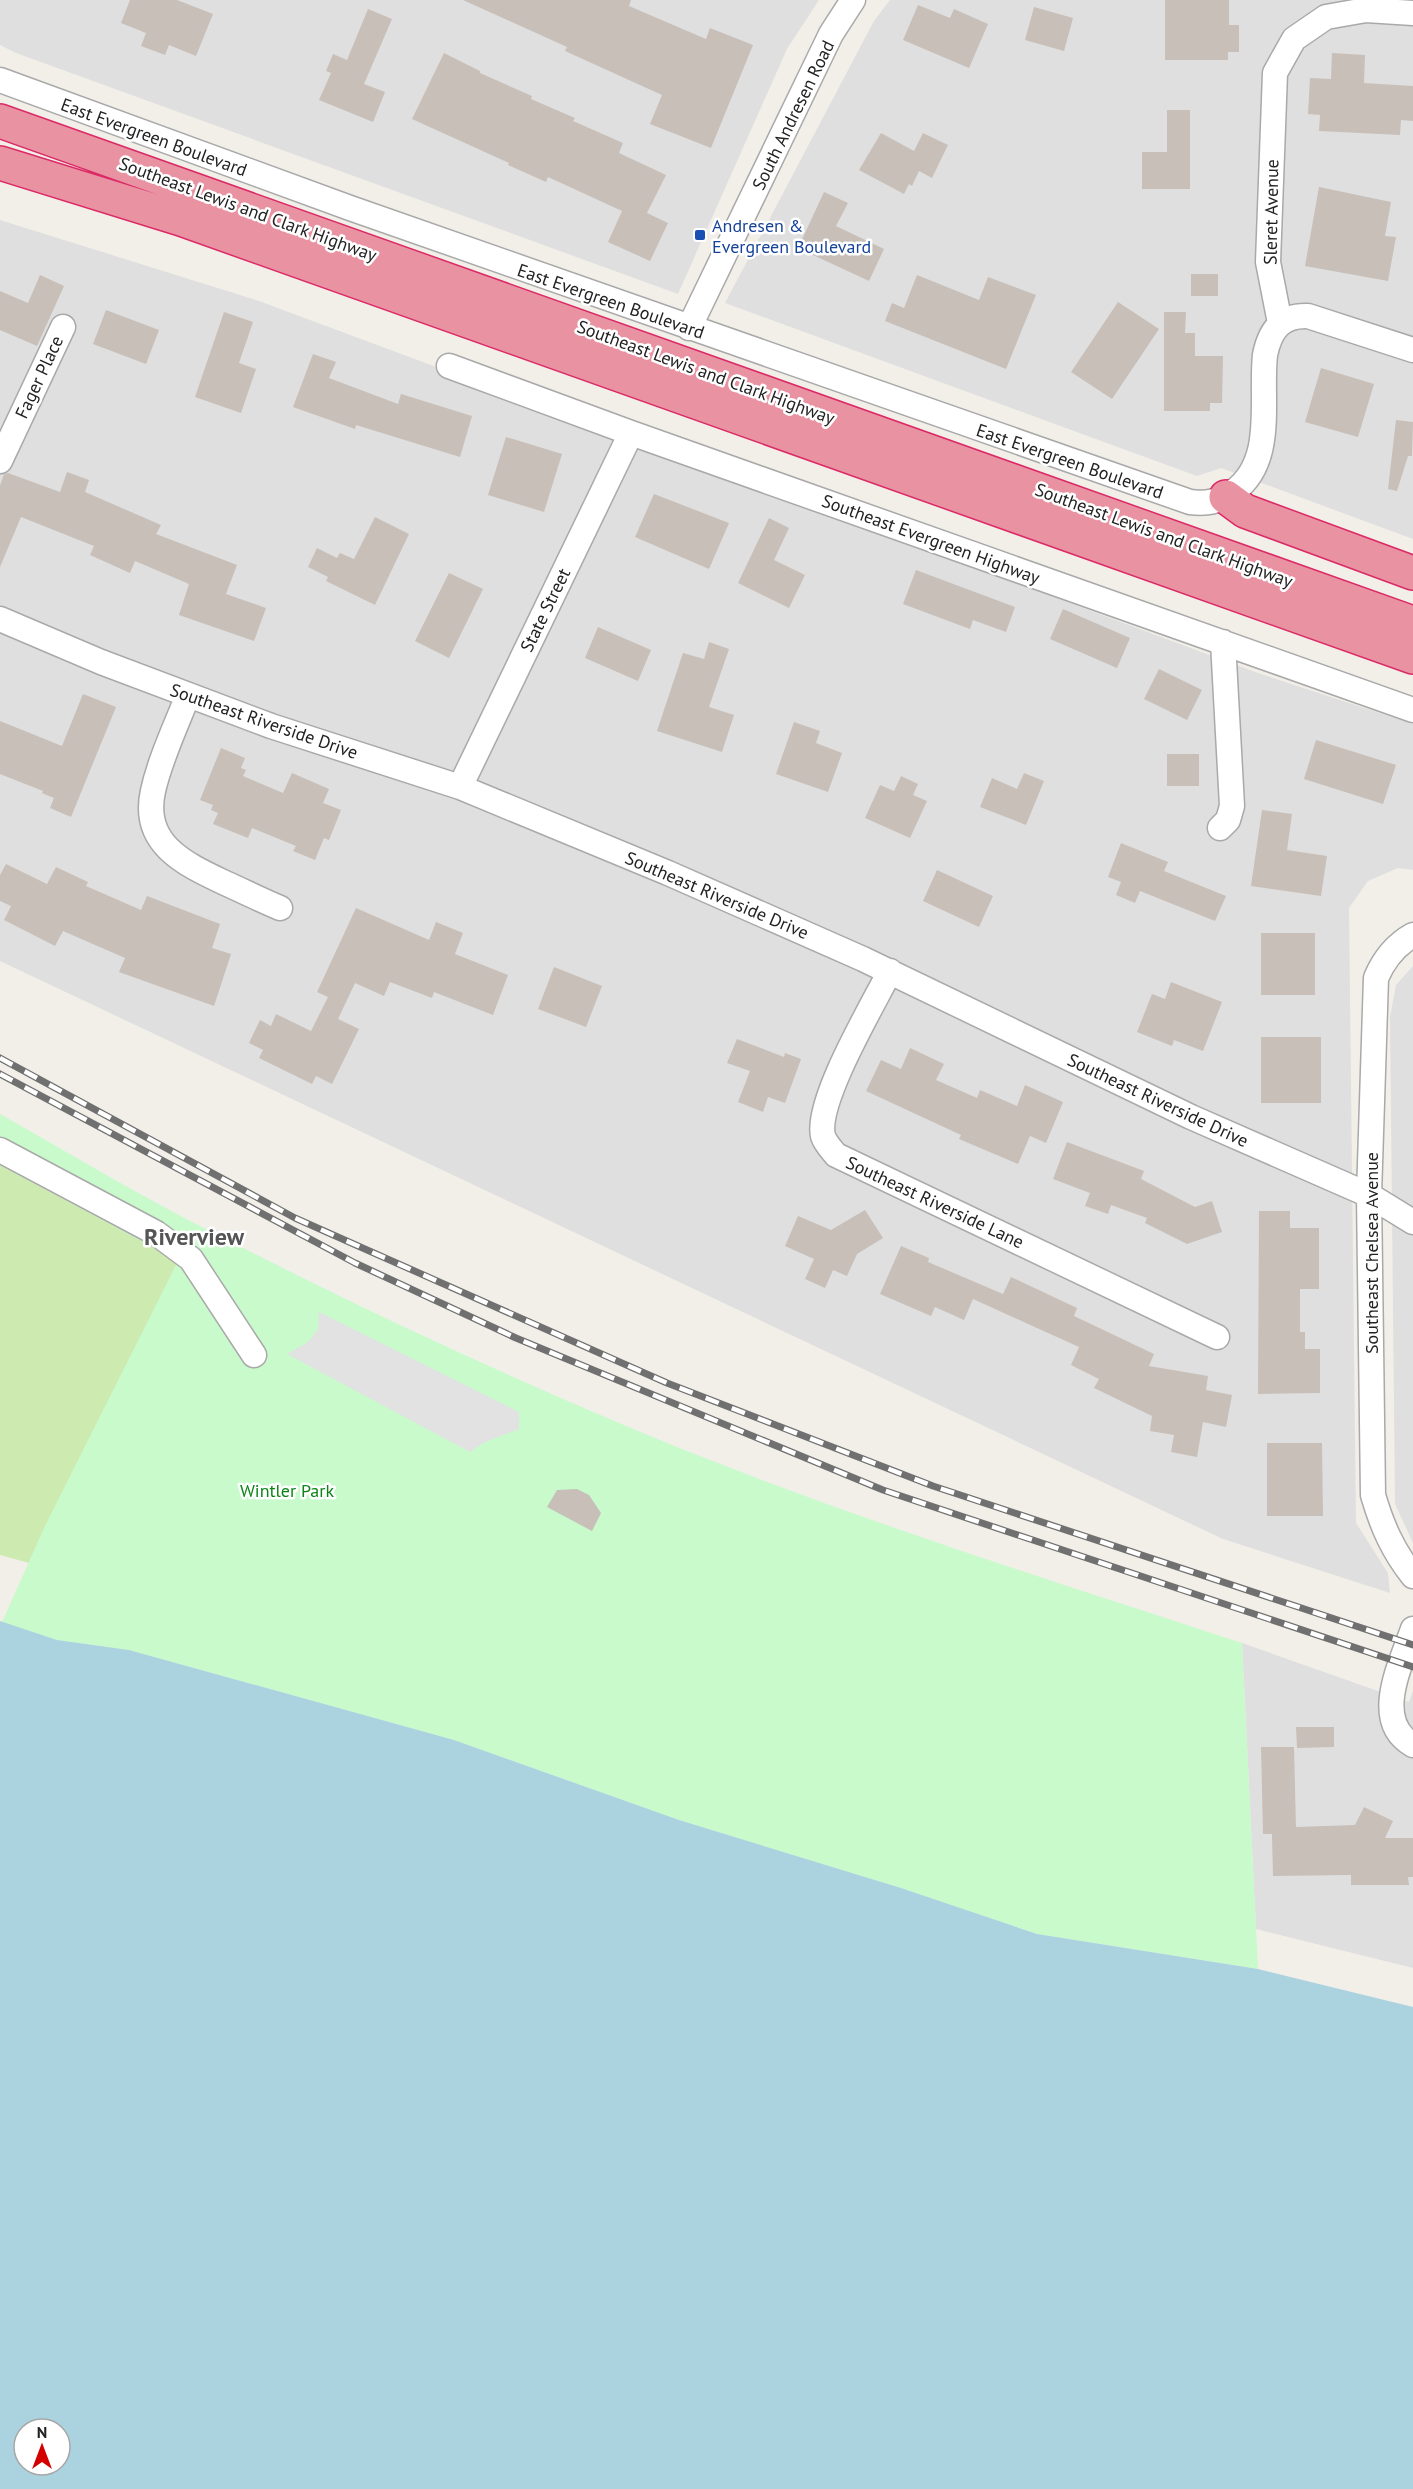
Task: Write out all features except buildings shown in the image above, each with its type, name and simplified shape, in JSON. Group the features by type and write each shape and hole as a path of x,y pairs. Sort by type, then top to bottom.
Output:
{"highway":[{"name":"Southeast Lewis and Clark Highway","path":"0,120 1413,623"},
{"name":"Southeast Lewis and Clark Highway","path":"0,163 181,219 1413,657"},
{"path":"1226,497 1245,511 1413,573"}],"street":[{"name":"South Andresen Road","path":"689,328 831,34 853,0"},
{"name":"Sleret Avenue","path":"1280,323 1268,262 1275,73 1294,39 1326,17 1366,10 1413,13"},
{"name":"East Evergreen Boulevard","path":"0,80 179,147 689,328 1190,502 1204,504 1226,497"},
{"path":"1226,497 1246,481 1257,462 1263,439 1265,355 1267,343 1280,323 1293,316 1308,316 1413,350"},
{"name":"Fager Place","path":"0,460 63,327"},
{"name":"Southeast Evergreen Highway","path":"449,366 1413,710"},
{"name":"State Street","path":"460,787 631,432"},
{"name":"Southeast Riverside Drive","path":"0,619 271,726 460,787 668,873 890,971 1191,1117 1369,1195 1413,1222"},
{"path":"1220,828 1228,820 1233,806 1223,642"},
{"path":"188,695 153,791 151,804 156,829 165,846 179,860 280,908"},
{"name":"Southeast Chelsea Avenue","path":"1413,936 1403,941 1383,961 1376,978 1369,1195 1372,1495 1383,1530 1400,1560 1413,1576"},
{"name":"Southeast Riverside Lane","path":"890,971 831,1088 823,1118 824,1137 836,1155 1217,1337"},
{"path":"0,1150 156,1233 191,1258 254,1355"},
{"path":"1413,1629 1389,1704 1394,1728 1404,1740 1413,1745"}],"shaded area":[{"path":"0,0 819,0 787,49 678,294 16,53 0,45"},
{"path":"890,0 1413,0 1413,539 1221,468 1197,476 725,303 874,21"},
{"path":"0,220 259,301 1258,673 1413,724 1413,870 1398,868 1368,881 1349,908 1356,1523 1388,1573 1390,1593 1223,1539 0,961"},
{"path":"1413,966 1413,1543 1395,1504 1390,1017 1396,985"},
{"path":"319,1312 519,1412 519,1429 483,1443 470,1452 287,1354 308,1342 318,1329"},
{"path":"1242,1643 1409,1702 1413,1690 1413,1968 1256,1929"}],"green space":[{"name":"Wintler Park","path":"0,1114 151,1200 260,1257 437,1342 616,1422 747,1474 887,1525 1242,1643 1258,1969 1037,1934 901,1888 679,1820 454,1740 129,1650 57,1640 2,1622 45,1526 178,1261 0,1165"},
{"path":"0,1165 179,1261 29,1563 0,1555"}],"water":[{"path":"0,1621 57,1640 129,1650 454,1740 679,1820 901,1888 1037,1934 1258,1969 1413,2007 1413,2489 0,2489"}],"railway":[{"path":"0,1058 295,1218 667,1383 933,1486 1413,1645"},
{"path":"0,1074 355,1263 516,1338 883,1490 1413,1667"}],"place":[{"name":"Andresen & Evergreen Boulevard","path":"700,235"}],"district":[{"name":"Riverview","path":"194,1236"}]}
